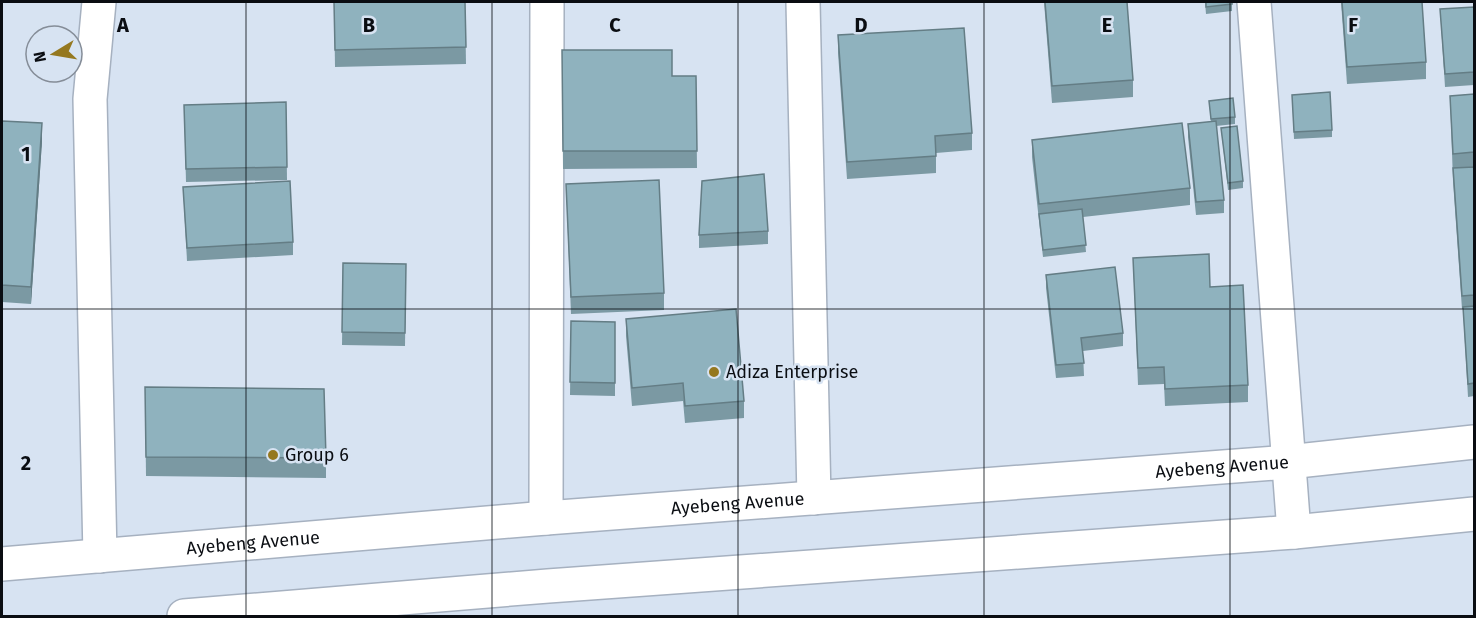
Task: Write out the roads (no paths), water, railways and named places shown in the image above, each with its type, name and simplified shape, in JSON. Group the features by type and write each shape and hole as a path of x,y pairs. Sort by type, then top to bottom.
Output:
{"street":[{"path":"99,2 90,99 100,556"},
{"path":"546,518 547,2"},
{"path":"803,2 814,498"},
{"path":"1254,2 1294,532"},
{"name":"Ayebeng Avenue","path":"2,564 546,518 1288,462 1474,442"},
{"path":"184,616 618,581 1294,532 1474,514"}],"place":[{"name":"Adiza Enterprise","path":"714,372"},
{"name":"Group 6","path":"273,455"}]}
